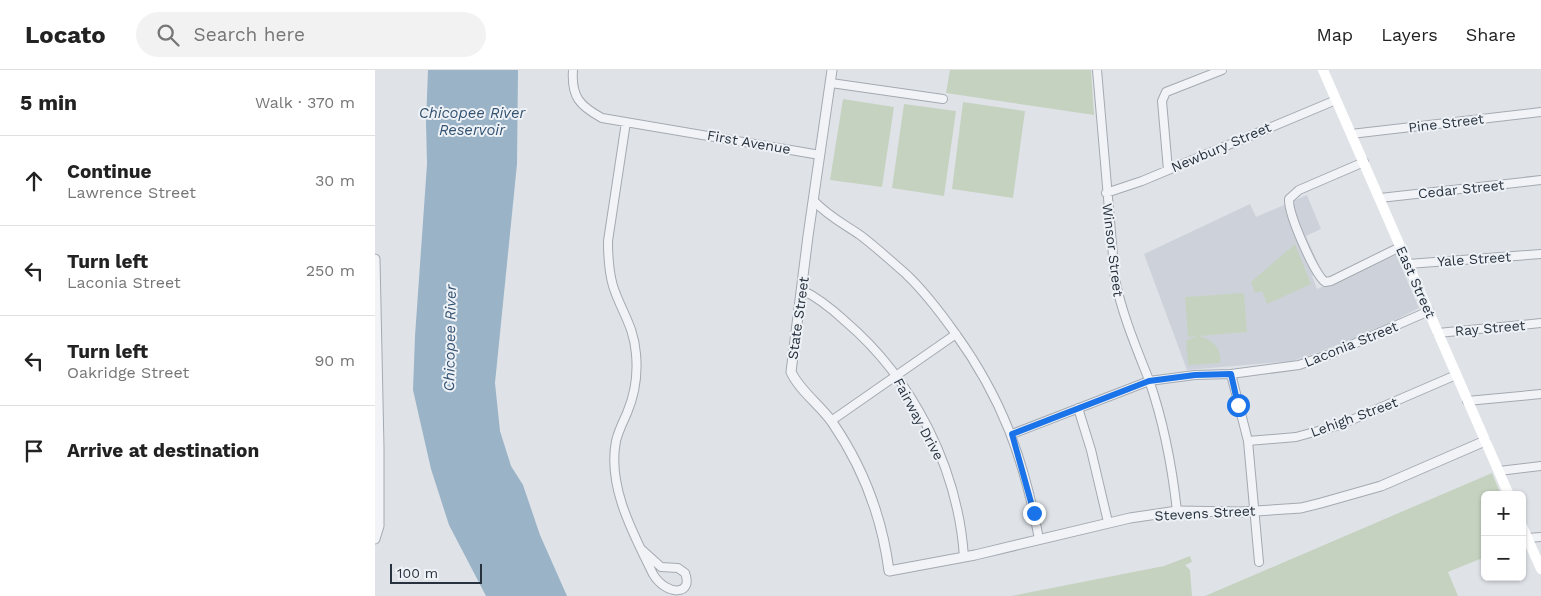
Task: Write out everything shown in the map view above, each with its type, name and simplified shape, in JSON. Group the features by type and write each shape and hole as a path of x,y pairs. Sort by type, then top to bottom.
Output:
{"main road":[{"name":"East Street","path":"1323,70 1507,491"},
{"path":"1527,538 1541,569"}],"street":[{"name":"First Avenue","path":"573,70 574,94 585,109 603,118 677,129 820,155"},
{"name":"State Street","path":"833,70 791,356 791,372 831,422 855,460 869,490 883,536 889,571"},
{"name":"Winsor Street","path":"1097,70 1106,193 1117,292 1149,381 1171,461 1177,511"},
{"path":"1168,170 1162,100 1166,92 1222,70"},
{"path":"831,83 943,99"},
{"name":"Newbury Street","path":"1106,193 1168,170 1335,100"},
{"name":"Pine Street","path":"1351,134 1541,112"},
{"path":"626,122 609,234 608,258 613,287 629,320 636,351 637,370 633,396 616,441 615,459 618,489 641,549 661,590 673,595 685,589 687,578 685,573 678,568 661,567 641,549"},
{"path":"1364,162 1299,190 1289,199 1291,212 1315,270 1325,282 1331,282 1400,247"},
{"name":"Cedar Street","path":"1380,198 1541,180"},
{"path":"814,201 824,212 876,248 907,276 939,310 980,367 1012,434 1029,490 1039,538"},
{"name":"Yale Street","path":"1408,264 1541,254"},
{"path":"375,259 379,448 379,526 375,539"},
{"name":"Fairway Drive","path":"802,290 816,297 855,329 896,376 926,428 949,478 963,532 964,556"},
{"name":"Laconia Street","path":"1012,434 1149,381 1195,375 1231,374 1299,365 1341,350 1429,311"},
{"name":"Ray Street","path":"1438,333 1541,323"},
{"path":"831,422 956,334"},
{"path":"1231,374 1248,441 1259,562"},
{"name":"Lehigh Street","path":"1248,441 1296,437 1340,425 1456,375"},
{"path":"1467,401 1541,394"},
{"path":"1078,408 1091,450 1108,522"},
{"name":"Stevens Street","path":"889,571 964,556 1108,522 1177,511 1301,508 1358,494 1485,440"},
{"path":"1499,471 1541,466"},
{"path":"1527,538 1541,537"}],"shaded area":[{"path":"1307,195 1321,229 1306,236 1322,272 1312,276 1317,289 1396,255 1419,308 1364,336 1293,361 1187,370 1144,254 1250,204 1256,217"}],"green space":[{"path":"950,70 1091,70 1094,115 946,93"},
{"path":"843,99 894,107 882,187 830,180"},
{"path":"963,102 1025,111 1013,198 952,189"},
{"path":"904,104 956,111 944,196 892,188"},
{"path":"1295,244 1311,284 1267,304 1262,291 1255,293 1251,282"},
{"path":"1244,293 1247,332 1199,336 1212,342 1218,348 1220,363 1188,365 1186,341 1196,336 1188,337 1185,297"},
{"path":"1492,473 1499,491 1481,491 1481,559 1448,572 1458,596 1205,596"},
{"path":"1190,556 1192,562 1185,565 1190,570 1192,596 1011,596 1164,566"}],"water":[{"name":"Chicopee River Reservoir","path":"428,70 518,70 517,164 495,383 500,431 511,466 523,485 540,535 567,596 486,596 449,525 431,469 413,390 427,164"}],"route":[{"path":"1034,513 1012,434 1127,388 1149,381 1195,375 1231,374 1238,405"}],"water label":[{"name":"Chicopee River","path":"450,338"}]}
